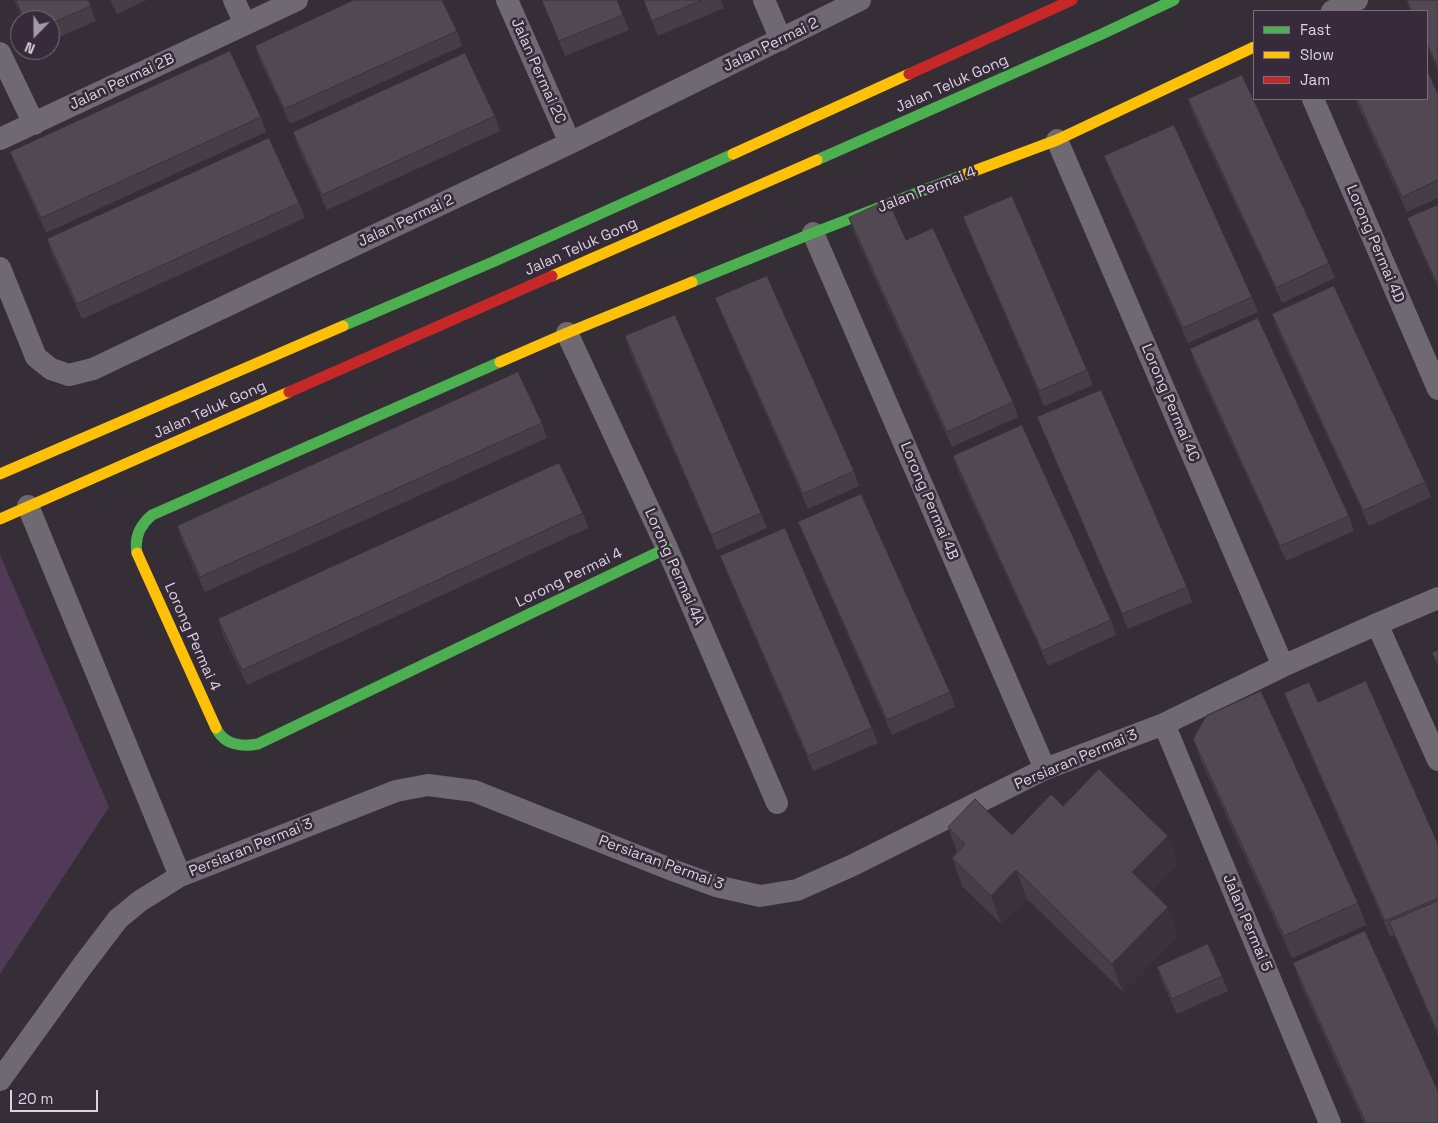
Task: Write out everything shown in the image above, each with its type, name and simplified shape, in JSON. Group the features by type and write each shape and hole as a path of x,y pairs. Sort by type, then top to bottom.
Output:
{"main road":[{"name":"Jalan Teluk Gong","path":"2,467 495,261 1072,0"},
{"name":"Jalan Teluk Gong","path":"0,519 1102,34 1174,0"},
{"name":"Jalan Permai 4","path":"567,334 813,233 1057,140 1253,47"},
{"name":"Lorong Permai 4","path":"567,334 152,515 141,525 137,537 136,551 219,734 230,743 242,747 258,744 667,548"}],"street":[{"path":"234,0 244,24"},
{"name":"Jalan Permai 2B","path":"0,139 297,0"},
{"name":"Jalan Permai 2C","path":"507,0 570,143"},
{"path":"764,0 781,40"},
{"name":"Jalan Permai 2","path":"0,268 36,357 50,369 69,375 93,370 570,143 860,0"},
{"path":"1334,10 1357,0"},
{"path":"0,53 34,124"},
{"name":"Lorong Permai 4D","path":"1313,100 1438,389"},
{"name":"Lorong Permai 4C","path":"1057,140 1283,666"},
{"name":"Lorong Permai 4B","path":"813,233 1045,770"},
{"name":"Lorong Permai 4A","path":"567,334 667,548 777,803"},
{"path":"28,506 180,876"},
{"name":"Persiaran Permai 3","path":"0,1080 118,919 140,901 180,876 396,791 428,785 474,791 716,886 760,896 798,890 851,866 1045,770 1164,724 1283,666 1438,598"},
{"path":"1377,624 1438,760"},
{"name":"Jalan Permai 5","path":"1164,724 1330,1123"}],"shaded area":[{"path":"0,555 109,807 0,974"}],"building":[{"path":"16,0 88,0 91,6 60,20 60,10 20,10"},
{"path":"354,0 442,0 457,31 284,109 255,46"},
{"path":"542,0 617,0 623,15 559,41"},
{"path":"644,0 702,0 652,21"},
{"path":"1407,0 1438,0 1438,68 1428,46 1428,10 1412,10"},
{"path":"230,51 261,117 41,218 10,152"},
{"path":"465,53 495,116 322,195 293,132"},
{"path":"1428,72 1438,94 1438,180 1402,197 1357,100 1428,100"},
{"path":"1242,75 1329,263 1276,288 1188,99"},
{"path":"1174,125 1252,297 1183,328 1104,156"},
{"path":"269,138 299,203 77,304 47,239"},
{"path":"1012,196 1087,370 1039,391 963,217"},
{"path":"888,200 906,240 933,228 1013,402 947,432 849,218"},
{"path":"1438,205 1438,286 1407,218"},
{"path":"767,276 854,471 803,494 715,298"},
{"path":"1334,286 1425,482 1363,511 1272,314"},
{"path":"675,315 761,513 711,535 625,336"},
{"path":"1258,318 1349,516 1280,546 1190,349"},
{"path":"518,372 542,423 200,577 177,526"},
{"path":"1101,390 1187,587 1122,614 1037,417"},
{"path":"1022,425 1111,620 1042,651 953,456"},
{"path":"559,463 583,513 242,670 218,619"},
{"path":"861,494 950,692 887,720 798,522"},
{"path":"785,528 872,728 808,756 720,556"},
{"path":"1438,650 1438,666 1432,653"},
{"path":"1366,681 1438,844 1438,898 1385,921 1284,693 1309,682 1318,702"},
{"path":"1261,691 1358,903 1284,936 1193,739 1206,716"},
{"path":"1099,769 1168,836 1132,872 1168,907 1112,964 1016,870 991,896 952,858 965,844 948,827 975,799 1012,835 1051,794 1063,806"},
{"path":"1438,901 1438,1033 1389,922"},
{"path":"1365,931 1438,1091 1438,1123 1366,1123 1293,963"},
{"path":"1208,944 1222,976 1172,999 1157,967"}],"traffic: fast":[{"path":"817,160 1102,34 1174,0"},
{"path":"343,326 495,261 733,154"},
{"path":"692,282 966,174"},
{"path":"137,553 137,537 144,523 152,515 500,362"},
{"path":"216,728 219,734 234,744 258,744 667,548"}],"traffic: slow":[{"path":"966,174 1057,140 1253,47"},
{"path":"733,154 909,74"},
{"path":"552,276 817,160"},
{"path":"500,362 692,282"},
{"path":"0,474 343,326"},
{"path":"0,519 289,392"},
{"path":"137,553 216,728"}],"traffic: jam":[{"path":"909,74 1072,0"},
{"path":"289,392 552,276"}]}
